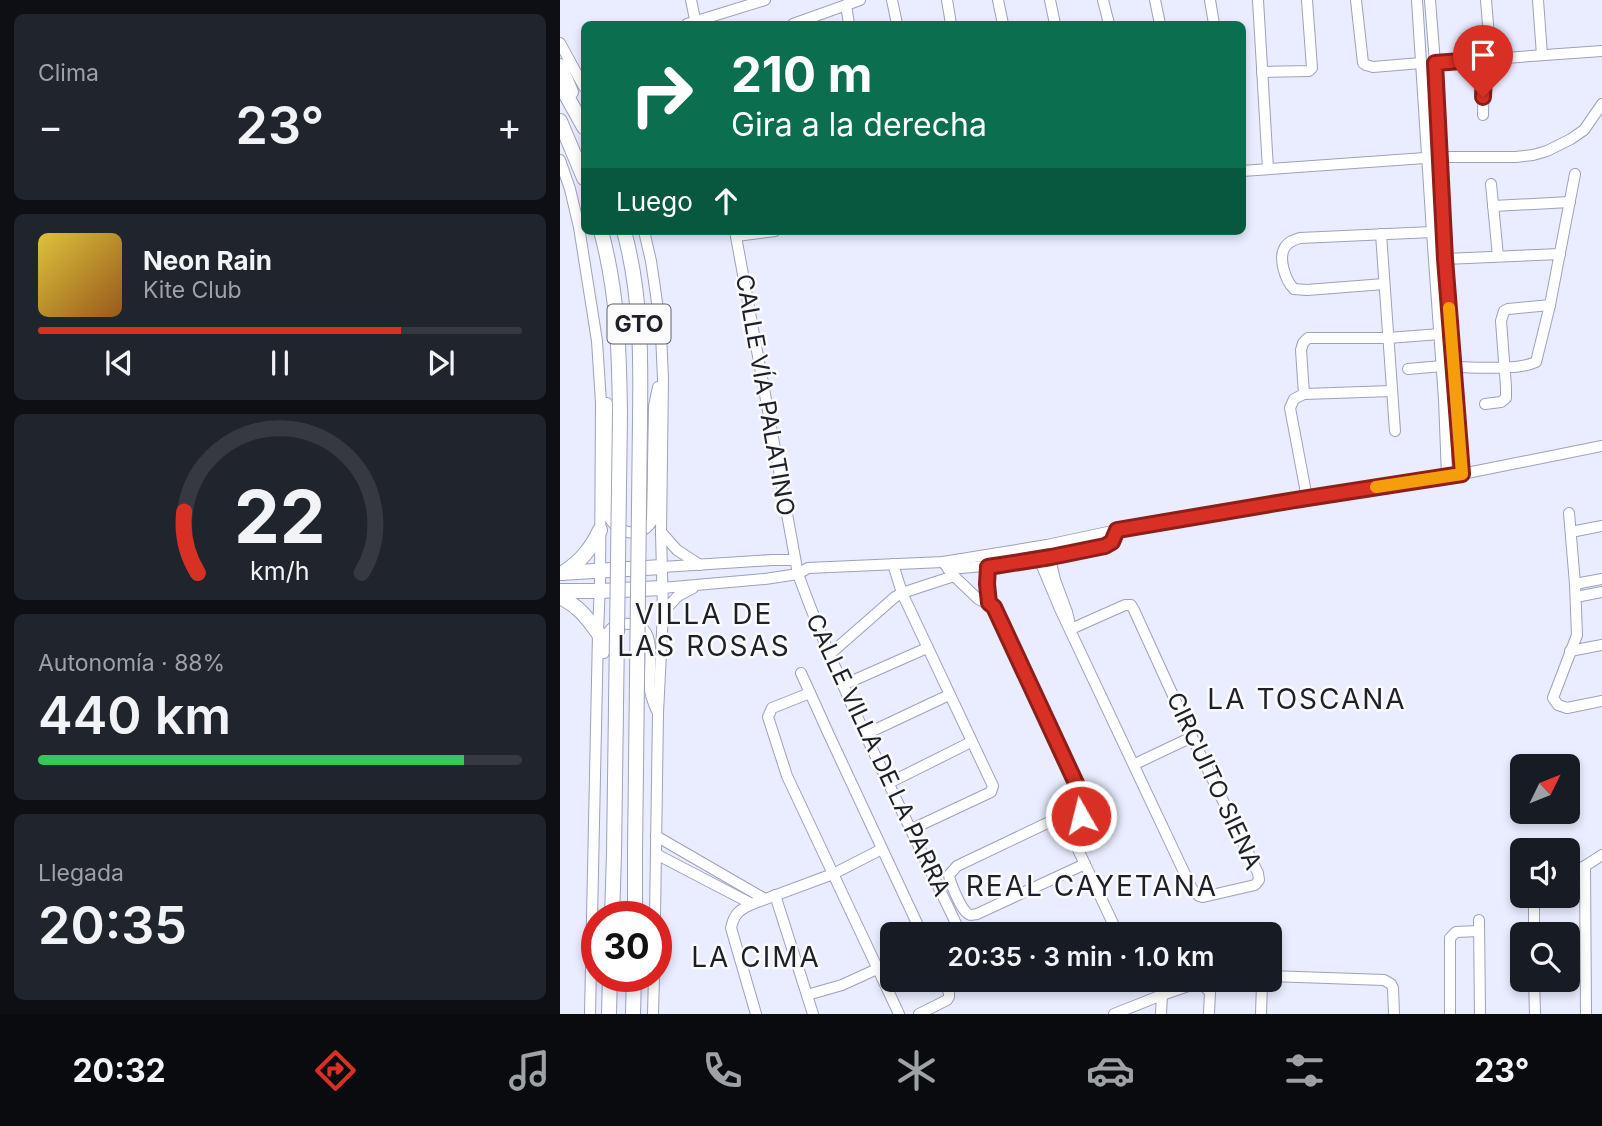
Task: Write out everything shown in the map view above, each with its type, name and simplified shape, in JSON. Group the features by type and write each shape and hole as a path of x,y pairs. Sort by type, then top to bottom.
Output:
{"main road":[{"path":"566,65 568,85 581,120"},
{"path":"560,84 575,107"},
{"path":"560,121 581,171"},
{"name":"GTO","path":"602,235 617,308 619,340 612,901"},
{"name":"GTO","path":"625,235 638,310 641,355 635,901"},
{"path":"561,573 583,558 600,530"},
{"path":"561,573 662,567"},
{"path":"560,591 662,588"},
{"path":"560,597 583,612 598,633"},
{"path":"608,1014 609,992"},
{"path":"633,1014 634,992"}],"street":[{"path":"691,0 693,21"},
{"path":"804,21 860,0"},
{"path":"892,0 896,21"},
{"path":"947,0 950,21"},
{"path":"998,0 1002,21"},
{"path":"1051,0 1054,21"},
{"path":"1103,0 1108,21"},
{"path":"1155,0 1159,21"},
{"path":"1210,0 1214,21"},
{"path":"1258,0 1268,169"},
{"path":"1262,72 1309,71 1312,68 1307,0"},
{"path":"1356,0 1362,60 1366,65 1421,63"},
{"path":"1417,0 1440,334 1448,366 1462,474"},
{"path":"1430,0 1445,259 1447,476"},
{"path":"1483,115 1484,73 1490,49 1486,0"},
{"path":"1538,0 1542,55"},
{"path":"702,21 760,1"},
{"path":"846,5 849,21"},
{"path":"560,43 566,65 581,84"},
{"path":"1435,63 1602,51"},
{"path":"1246,171 1439,157 1516,157 1547,151 1571,139 1584,130 1602,104"},
{"path":"560,160 579,227 595,318 601,403 600,591 590,1014"},
{"path":"1408,369 1448,366 1505,367 1534,363 1538,359 1575,174"},
{"path":"1491,184 1498,256"},
{"path":"1493,206 1570,202"},
{"path":"1384,284 1294,289 1286,279 1283,251 1290,241 1300,238 1432,232"},
{"path":"1381,234 1395,431"},
{"path":"645,235 661,334 663,379 663,612 658,713 655,901"},
{"name":"CALLE VÍA PALATINO","path":"736,235 794,560 803,571"},
{"path":"1445,259 1560,254"},
{"path":"1485,404 1502,402 1506,398 1501,315 1508,309 1550,305"},
{"path":"1307,498 1290,408 1299,396 1303,343 1308,338 1388,338 1440,334"},
{"path":"599,374 606,391 607,403 608,515 615,526 635,533 648,527 652,521 654,406 663,379"},
{"path":"1299,396 1392,391"},
{"path":"830,654 881,608 902,593 948,569 983,555 1117,530 1462,474 1602,446"},
{"path":"1569,513 1577,635 1554,696 1555,703 1567,708 1602,701"},
{"path":"1571,532 1602,526"},
{"path":"662,588 803,571 893,564 948,569 988,567 1109,545 1117,530"},
{"path":"661,532 677,550 700,565"},
{"name":"CIRCUITO SIENA","path":"1047,545 1071,629"},
{"name":"CIRCUITO SIENA","path":"1034,547 1038,559 1195,893 1207,897 1255,885 1259,880 1258,873 1133,607 1125,605 1071,629"},
{"path":"983,555 988,567 989,603"},
{"path":"662,567 794,560"},
{"path":"893,564 902,593 993,786 991,792 912,829"},
{"path":"948,569 978,599 994,607 1081,794 1083,806 1073,839"},
{"name":"CALLE VILLA DE LA PARRA","path":"803,571 813,616 955,922"},
{"path":"1575,584 1602,579"},
{"path":"663,612 678,596 698,585"},
{"path":"1576,597 1602,592"},
{"path":"597,700 603,682 605,640 608,632 623,623 629,624 644,630 649,639 650,694 658,713"},
{"path":"1570,651 1602,646"},
{"path":"844,685 927,648"},
{"path":"801,673 916,922"},
{"path":"810,693 772,708 768,717 787,776 899,1014"},
{"path":"866,734 949,695"},
{"path":"1135,764 1192,737"},
{"path":"889,783 971,742"},
{"path":"1083,806 957,866 949,875 964,910 971,915 1085,864"},
{"path":"1060,817 1112,922"},
{"path":"656,836 704,865 770,897 813,1014"},
{"path":"756,1014 731,928 735,915 752,904 834,874 882,849"},
{"path":"656,854 752,904"},
{"path":"1580,868 1602,855"},
{"path":"698,876 704,865"},
{"path":"1584,866 1586,1014"},
{"path":"1450,1014 1450,938 1456,932 1479,925 1480,1014"},
{"path":"807,995 842,985 877,969"},
{"path":"1282,976 1384,980 1393,988 1394,1014"},
{"path":"1114,1014 1197,983 1210,992 1209,1014"},
{"path":"653,1014 654,992"},
{"path":"919,1014 947,1000 947,992"},
{"path":"1261,1014 1262,992"},
{"path":"1534,992 1535,1014"},
{"path":"1161,1014 1162,995"}],"slow traffic":[{"path":"1376,487 1462,474 1449,308"}],"district":[{"name":"VILLA DE LAS ROSAS","path":"704,630"},
{"name":"LA TOSCANA","path":"1307,699"},
{"name":"REAL CAYETANA","path":"1092,886"},
{"name":"LA CIMA","path":"756,957"}],"route":[{"path":"1081,816 1084,801 1081,794 994,607 989,603 988,567 1109,545 1117,530 1462,474 1445,259 1435,63 1488,59 1484,73 1483,97"}]}
